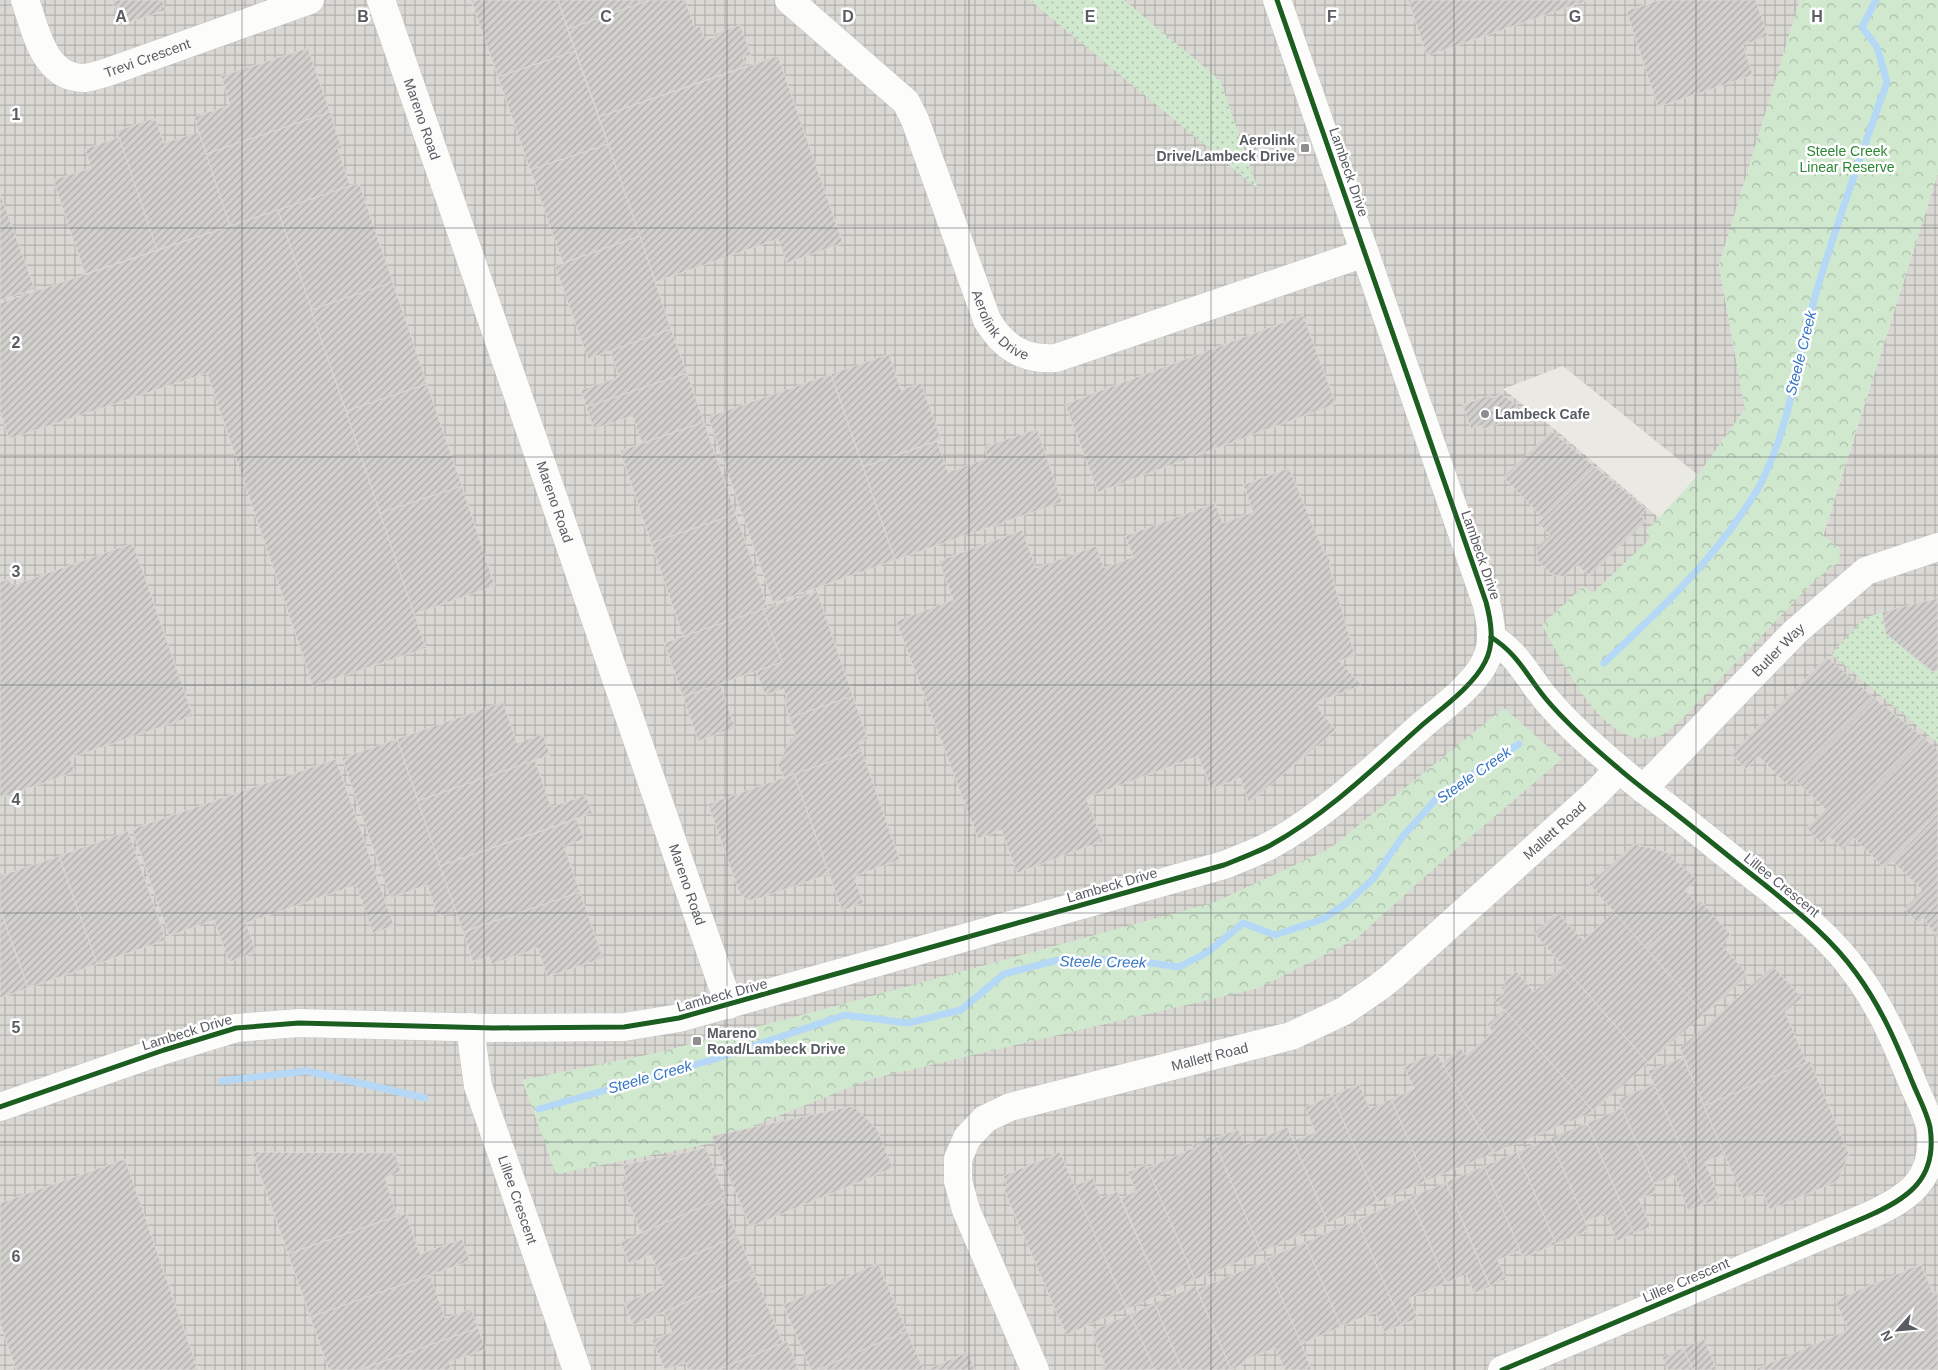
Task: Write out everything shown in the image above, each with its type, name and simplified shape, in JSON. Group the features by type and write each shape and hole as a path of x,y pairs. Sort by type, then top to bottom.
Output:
{"street":[{"name":"Trevi Crescent","path":"25,0 40,44 52,65 67,75 86,78 108,72 310,0"},
{"name":"Mareno Road","path":"381,0 729,1005"},
{"name":"Aerolink Drive","path":"789,0 906,102 915,120 986,320 996,336 1010,348 1024,355 1042,359 1056,358 1365,253"},
{"name":"Lambeck Drive","path":"0,1107 180,1044 236,1028 299,1023 624,1028 666,1021 729,1005 1224,865 1270,845 1334,801 1448,703 1478,674 1486,661 1491,637 1486,602 1277,0"},
{"name":"Butler Way","path":"1643,789 1795,632 1866,571 1938,548"},
{"name":"Lillee Crescent","path":"1491,637 1510,651 1550,704 1619,770 1811,923 1835,948 1856,972 1874,998 1889,1027 1930,1127 1933,1142 1928,1171 1920,1185 1912,1193 1887,1208 1502,1370"},
{"name":"Mallett Road","path":"1036,1370 966,1210 958,1181 958,1159 967,1138 985,1119 1010,1107 1291,1036 1338,1014 1361,1000 1394,974 1596,793 1619,770"},
{"name":"Lillee Crescent","path":"470,1027 478,1086 577,1370"}],"shaded area":[{"path":"0,0 1030,0 1258,188 1124,0 1800,0 1719,265 1745,409 1698,475 1563,366 1503,389 1557,431 1659,518 1646,531 1652,538 1592,594 1584,586 1542,625 1816,579 1840,561 1839,548 1823,536 1938,173 1938,1370 0,1370"}],"green space":[{"path":"1030,0 1124,0 1220,80 1258,189"},
{"name":"Steele Creek Linear Reserve","path":"1800,0 1938,0 1938,173 1823,535 1839,548 1840,561 1816,579 1680,721 1662,735 1642,739 1623,733 1605,720 1589,702 1561,661 1542,625 1584,586 1592,594 1651,538 1646,532 1698,475 1745,409 1719,265"},
{"path":"1882,612 1886,634 1932,672 1938,670 1938,743 1831,654 1865,618"},
{"path":"1504,708 1562,759 1439,864 1356,939 1259,988 871,1079 708,1144 556,1174 522,1080 656,1053 1215,902 1329,849"}],"building":[{"path":"112,0 162,0 166,10 121,25"},
{"path":"471,0 558,0 575,51 498,77"},
{"path":"558,0 650,0 568,29"},
{"path":"650,0 685,0 695,28 700,26 705,40 715,37 714,34 740,25 751,55 743,57 746,66 599,117 568,29"},
{"path":"1408,0 1589,0 1427,56"},
{"path":"1659,0 1756,0 1768,36 1743,45 1753,75 1658,107 1626,11"},
{"path":"308,48 330,112 206,154 194,117 230,105 221,76"},
{"path":"575,51 608,144 530,170 498,77"},
{"path":"778,56 843,243 787,263 778,239 655,282 599,117"},
{"path":"330,112 342,148 338,149 350,186 230,226 206,154"},
{"path":"155,118 164,143 199,132 230,226 157,250 116,131"},
{"path":"119,137 157,250 85,274 53,180 91,168 85,149"},
{"path":"608,144 640,236 563,263 530,170"},
{"path":"359,183 393,282 311,310 278,210"},
{"path":"0,193 35,289 0,300"},
{"path":"278,210 426,648 313,686 207,373 9,439 0,412 0,303"},
{"path":"640,236 671,329 588,359 555,266"},
{"path":"393,282 427,384 346,411 311,310"},
{"path":"1303,315 1336,404 1098,492 1065,404"},
{"path":"671,329 687,373 586,407 581,390 619,377 610,351"},
{"path":"889,354 901,390 921,383 941,439 863,467 831,374"},
{"path":"687,373 704,422 642,443 632,416 594,429 586,407"},
{"path":"831,374 895,560 773,603 708,417"},
{"path":"427,384 462,486 380,513 346,411"},
{"path":"1502,394 1523,410 1496,420 1498,424 1483,429 1482,425 1471,429 1462,405 1490,395 1491,398"},
{"path":"704,422 736,514 651,543 620,451"},
{"path":"1037,429 1062,502 895,560 863,467 937,441 948,472 988,458 984,447"},
{"path":"1551,431 1595,467 1543,518 1503,477"},
{"path":"1595,467 1646,509 1640,515 1646,521 1589,576 1577,564 1564,577 1552,575 1538,561 1536,548 1550,535 1538,523"},
{"path":"1289,468 1324,552 1330,559 1330,568 1355,656 1339,661 1362,685 1317,702 1321,712 1336,730 1249,803 1240,778 1211,789 1198,756 1086,798 1103,841 1017,873 1001,830 978,839 896,621 953,600 939,561 1022,530 1036,568 1096,546 1104,568 1133,557 1125,536 1215,503 1223,523 1253,512 1243,485"},
{"path":"462,486 495,586 414,614 380,513"},
{"path":"736,514 768,608 683,637 651,543"},
{"path":"133,543 193,716 70,758 75,772 0,798 0,582 9,579 11,586"},
{"path":"817,591 853,696 789,718 784,700 787,699 783,689 765,695 756,671 782,662 763,609"},
{"path":"1938,598 1938,670 1933,672 1886,634 1882,612"},
{"path":"763,609 782,662 683,697 664,643"},
{"path":"1827,657 1874,698 1788,786 1758,756 1746,769 1731,754"},
{"path":"720,684 735,728 698,741 683,697"},
{"path":"853,696 868,739 859,742 862,751 784,778 778,765 790,739 796,737 789,718"},
{"path":"1874,698 1924,738 1821,843 1806,828 1825,809 1794,779"},
{"path":"503,702 517,743 543,734 550,755 418,801 397,739"},
{"path":"1924,738 1938,750 1938,813 1884,868 1854,838 1843,850 1828,836"},
{"path":"397,739 456,911 438,917 427,885 390,898 342,758"},
{"path":"862,751 900,860 854,876 863,903 842,911 794,774"},
{"path":"336,759 394,926 373,933 356,885 246,923 256,952 229,962 214,920 169,936 132,829"},
{"path":"535,760 551,807 586,795 592,813 440,866 418,801"},
{"path":"794,774 829,874 754,900 746,900 739,892 708,804"},
{"path":"1938,813 1938,902 1918,923 1904,909 1922,890 1892,861"},
{"path":"577,819 584,839 564,846 580,892 463,932 440,866"},
{"path":"128,831 166,940 97,964 59,856"},
{"path":"1634,844 1666,852 1697,879 1685,890 1698,904 1646,949 1589,884"},
{"path":"59,856 97,964 28,988 0,909 0,876"},
{"path":"580,892 603,958 547,977 538,948 492,964 489,956 473,962 463,932"},
{"path":"1701,901 1731,935 1721,944 1748,975 1704,1015 1646,949"},
{"path":"1938,902 1938,938 1923,918"},
{"path":"0,909 28,988 0,998"},
{"path":"1557,912 1583,940 1614,912 1704,1014 1648,1063 1534,933"},
{"path":"1563,966 1648,1063 1593,1111 1495,1000 1504,993 1501,988 1505,985 1503,983 1516,971 1534,992"},
{"path":"1773,966 1802,998 1785,1012 1807,1063 1704,1106 1680,1048"},
{"path":"1504,1009 1594,1112 1494,1153 1442,1063 1460,1048 1466,1055 1493,1032 1487,1025"},
{"path":"1436,1052 1494,1153 1426,1181 1391,1099 1414,1089 1404,1066"},
{"path":"1683,1057 1725,1154 1705,1162 1720,1198 1705,1204 1648,1071"},
{"path":"1810,1061 1849,1154 1838,1181 1770,1210 1762,1191 1743,1199 1704,1106"},
{"path":"1359,1084 1370,1109 1391,1099 1426,1181 1378,1202 1332,1095"},
{"path":"1654,1084 1705,1204 1688,1211 1674,1175 1654,1184 1618,1099"},
{"path":"1332,1095 1378,1202 1328,1223 1293,1141 1315,1132 1305,1107"},
{"path":"853,1106 877,1129 893,1168 750,1227 712,1136"},
{"path":"1622,1108 1657,1192 1639,1199 1651,1227 1634,1234 1587,1123"},
{"path":"1587,1123 1634,1234 1617,1241 1605,1214 1585,1222 1550,1138"},
{"path":"1287,1127 1328,1223 1261,1252 1213,1139 1238,1129 1245,1145"},
{"path":"1212,1136 1261,1252 1195,1280 1147,1168 1193,1148 1192,1145"},
{"path":"1550,1138 1589,1230 1556,1244 1517,1152"},
{"path":"706,1148 726,1197 641,1233 620,1182 626,1180 623,1165"},
{"path":"252,1152 395,1153 401,1172 385,1178 397,1216 288,1254"},
{"path":"1060,1152 1127,1308 1066,1335 1003,1188 1007,1186 1003,1176"},
{"path":"1517,1152 1556,1244 1523,1258 1484,1166"},
{"path":"125,1159 198,1370 16,1370 0,1323 0,1203"},
{"path":"1146,1164 1195,1280 1162,1294 1121,1198 1136,1191 1128,1172"},
{"path":"1484,1166 1520,1250 1498,1260 1506,1279 1490,1286 1446,1182"},
{"path":"1093,1178 1101,1198 1117,1191 1162,1294 1127,1309 1074,1186"},
{"path":"1446,1182 1490,1287 1474,1293 1466,1274 1446,1283 1410,1197"},
{"path":"1410,1197 1446,1283 1409,1298 1418,1318 1401,1325 1357,1220"},
{"path":"722,1198 738,1236 657,1270 651,1255 629,1264 620,1242"},
{"path":"406,1213 420,1254 462,1239 470,1261 310,1317 288,1254"},
{"path":"1357,1220 1402,1325 1384,1332 1375,1312 1340,1327 1305,1242"},
{"path":"738,1236 754,1273 633,1325 624,1303 664,1286 657,1270"},
{"path":"1305,1242 1341,1327 1301,1344 1265,1259"},
{"path":"1266,1261 1312,1370 1285,1370 1275,1348 1245,1360 1246,1363 1231,1370 1228,1363 1197,1289"},
{"path":"878,1263 907,1331 817,1370 811,1370 783,1305"},
{"path":"1921,1264 1933,1293 1938,1291 1938,1370 1756,1369 1848,1330 1835,1300"},
{"path":"754,1273 783,1343 718,1370 688,1370 685,1362 665,1370 652,1340 672,1332 664,1312"},
{"path":"430,1275 445,1318 471,1309 478,1328 359,1370 329,1370 310,1317"},
{"path":"1196,1286 1231,1370 1182,1370 1154,1303"},
{"path":"1154,1304 1182,1370 1154,1370 1130,1314"},
{"path":"1130,1314 1154,1368 1149,1370 1102,1370 1101,1367 1105,1365 1091,1331"},
{"path":"478,1328 486,1349 449,1362 452,1370 359,1370"},
{"path":"907,1331 924,1370 817,1370 890,1338"},
{"path":"1704,1339 1717,1370 1693,1370 1683,1348"},
{"path":"787,1341 799,1370 718,1370 783,1343"},
{"path":"1683,1348 1693,1370 1668,1370 1662,1357"},
{"path":"968,1352 975,1370 925,1370"}],"waterway":[{"name":"Steele Creek","path":"1604,663 1672,597 1719,545 1752,499 1772,459 1787,412 1824,266 1887,82 1877,47 1862,27 1876,0"},
{"name":"Steele Creek","path":"539,1109 715,1059 845,1015 908,1023 961,1010 1004,974 1062,959 1130,960 1179,967 1208,952 1243,923 1275,935 1323,919 1347,903 1373,879 1403,836 1439,796 1519,744"},
{"name":"Steele Creek","path":"222,1081 307,1071 425,1098"}],"cycle path":[{"path":"0,1107 164,1050 236,1028 299,1023 493,1028 624,1027 679,1018 1224,865 1264,849 1290,834 1330,805 1367,774 1473,680 1488,655 1491,640 1491,624 1486,602 1277,0"},
{"path":"1491,637 1509,651 1546,699 1590,744 1631,779 1790,905 1836,948 1865,986 1882,1014 1927,1117 1930,1127 1931,1145 1929,1161 1924,1174 1916,1185 1906,1195 1881,1210 1502,1370"}],"place":[{"name":"Aerolink Drive/Lambeck Drive","path":"1305,148"},
{"name":"Lambeck Cafe","path":"1485,414"},
{"name":"Mareno Road/Lambeck Drive","path":"697,1041"}]}
